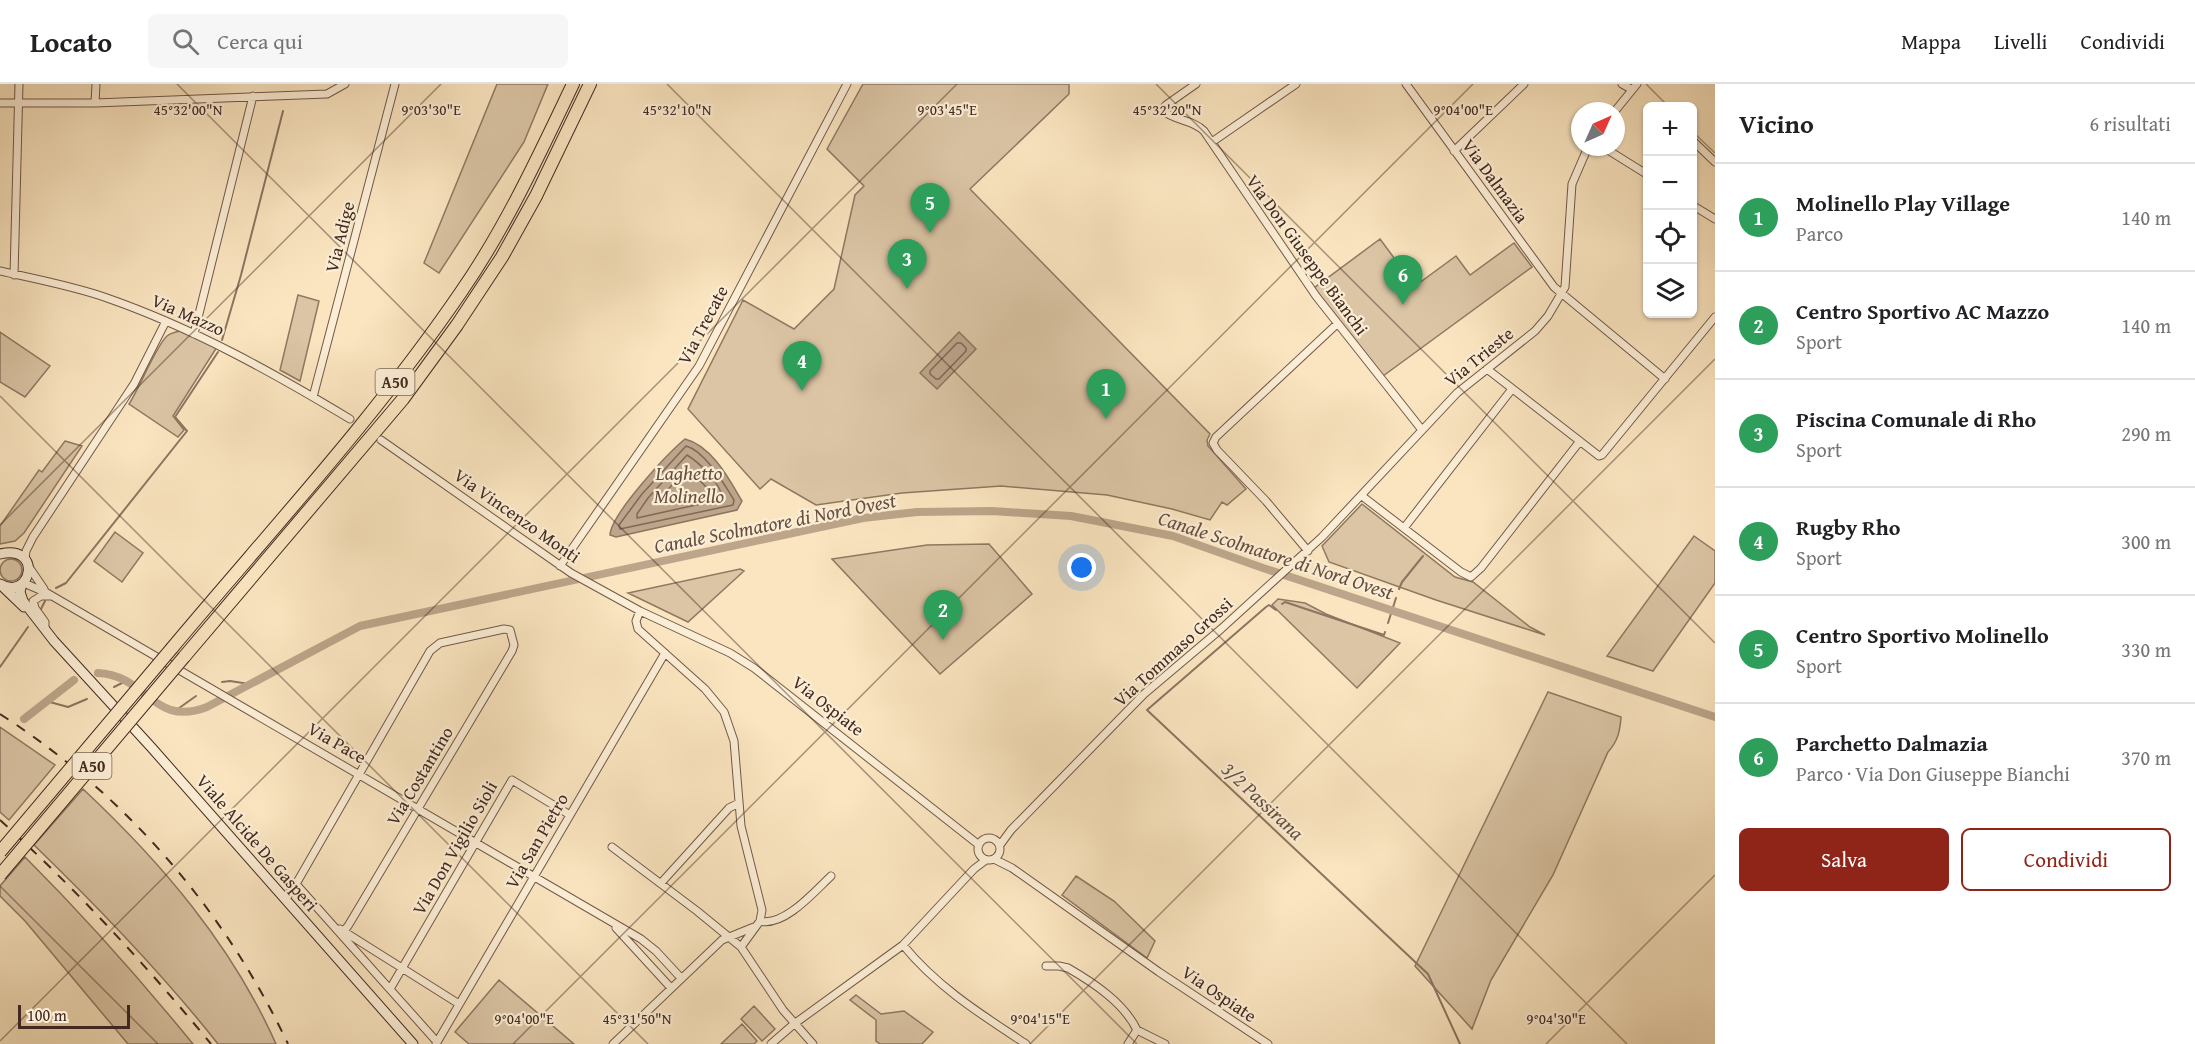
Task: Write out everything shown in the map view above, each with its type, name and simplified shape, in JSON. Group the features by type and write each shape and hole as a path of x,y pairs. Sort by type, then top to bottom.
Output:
{"highway":[{"name":"A50","path":"0,852 408,366 457,298 488,249 515,201 573,84"},
{"name":"A50","path":"0,876 403,399 457,325 502,257 536,196 590,84"}],"street":[{"path":"14,274 19,84"},
{"path":"95,103 96,84"},
{"path":"0,103 95,103 327,94 345,84"},
{"name":"Via Adige","path":"314,397 395,84"},
{"name":"Via Trecate","path":"560,566 699,366 847,84"},
{"name":"Via Don Giuseppe Bianchi","path":"1196,84 1162,109 1169,115 1196,124 1212,142 1245,194 1337,324 1422,430"},
{"path":"1212,142 1296,84"},
{"name":"Via Dalmazia","path":"1406,84 1547,278 1665,379"},
{"path":"1454,151 1524,84"},
{"path":"1622,84 1634,86 1622,102"},
{"path":"194,334 253,96"},
{"path":"1697,145 1715,162"},
{"name":"Via Trieste","path":"1308,551 1457,393 1535,331 1554,310 1565,287 1572,184 1584,156"},
{"path":"1617,156 1643,172"},
{"path":"1697,208 1715,219"},
{"name":"Via Mazzo","path":"0,271 95,294 166,321 266,368 350,419"},
{"path":"1487,369 1599,456 1607,451 1715,317"},
{"path":"0,584 11,588 23,584 27,578 26,551 33,537 134,384 166,321"},
{"path":"1308,551 1213,443 1216,437 1337,324"},
{"path":"1404,528 1512,389"},
{"name":"Via Vincenzo Monti","path":"381,440 560,566 642,613"},
{"path":"1362,496 1461,572 1471,577 1481,568 1580,441"},
{"path":"1,555 14,552 33,537"},
{"name":"Via Tommaso Grossi","path":"998,843 1144,694 1308,551"},
{"path":"14,552 27,563"},
{"name":"Via Pace","path":"27,563 50,595"},
{"name":"Viale Alcide De Gasperi","path":"0,584 42,625 413,1044"},
{"name":"Via Pace","path":"23,584 50,595 534,876 649,945 681,978"},
{"name":"Viale Alcide De Gasperi","path":"23,584 20,595 28,610"},
{"path":"42,625 45,622 33,601 41,596 50,595"},
{"path":"642,613 636,621 640,630 712,696 724,712 732,733 736,751 741,826 762,910 760,921 741,947"},
{"name":"Via Ospiate","path":"642,613 724,650 753,668 979,845"},
{"name":"Via Costantino","path":"342,933 512,651 514,645 510,630 504,628 435,646 360,775"},
{"name":"Via San Pietro","path":"436,1043 665,653"},
{"path":"285,900 360,775"},
{"name":"Via Don Vigilio Sioli","path":"390,989 512,780 570,815"},
{"path":"661,883 729,808 739,803"},
{"path":"771,1044 794,1024 903,945 974,869 990,858 998,843 986,838 979,845 990,858"},
{"path":"612,847 713,923 741,947 783,1010 813,1044"},
{"name":"Via Ospiate","path":"990,858 1007,865 1159,972 1268,1044"},
{"path":"760,921 773,922 783,917 831,876"},
{"path":"296,884 342,933 436,1043"},
{"name":"Via Pace","path":"610,922 671,988"},
{"path":"613,1044 727,937 754,927"},
{"path":"342,933 459,1004"},
{"path":"640,955 649,945"},
{"path":"903,945 924,969 946,988 1026,1044"},
{"path":"1046,966 1064,967 1080,975 1118,1004 1137,1030 1165,1044"},
{"path":"1128,1044 1137,1030"}],"shaded area":[{"path":"497,84 548,84 524,142 439,273 424,263"},
{"path":"863,84 1069,84 1069,94 970,189 1210,434 1207,440 1208,446 1246,489 1227,505 1222,502 1210,520 1107,495 1001,486 902,493 816,505 771,479 760,489 688,409 743,300 794,329 834,289 855,195 864,186 827,149"},
{"path":"1380,239 1415,286 1456,256 1470,275 1514,243 1532,267 1383,376 1314,288"},
{"path":"298,295 319,301 300,381 280,370"},
{"path":"180,331 217,347 173,416 184,430 178,437 129,404 163,341 170,334"},
{"path":"0,332 50,366 25,397 0,382"},
{"path":"65,441 82,446 24,533 15,541 0,544 0,526 39,470 42,472"},
{"path":"1362,504 1455,577 1473,582 1530,627 1545,635 1329,562 1322,546"},
{"path":"115,532 143,553 122,582 94,561"},
{"path":"1694,536 1715,551 1715,583 1653,671 1607,656"},
{"path":"989,544 1032,594 940,674 832,559 927,545"},
{"path":"11,559 19,562 22,570 19,578 11,581 3,578 0,570 3,562"},
{"path":"740,569 744,571 688,622 628,593"},
{"path":"1278,599 1305,603 1326,614 1400,643 1357,688 1272,605"},
{"path":"1548,692 1621,717 1619,731 1553,875 1491,980 1472,1029 1415,966"},
{"path":"0,727 55,765 9,820 0,812"},
{"path":"83,789 140,846 192,907 238,973 276,1044 218,1044 129,942 34,845"},
{"path":"25,857 111,948 193,1044 128,1044 25,921 0,896 0,886"},
{"path":"1076,876 1114,901 1155,941 1147,958 1062,895"},
{"path":"499,980 574,1044 469,1044 455,1032"},
{"path":"856,995 881,1014 904,1011 933,1032 922,1044 880,1044 876,1041 876,1020 850,1000"},
{"path":"754,1006 775,1029 762,1041 741,1019"},
{"path":"742,1024 757,1041 754,1044 721,1044"}],"water":[{"path":"959,332 976,349 937,389 920,373"},
{"name":"Laghetto Molinello","path":"685,439 695,443 719,464 742,501 737,510 616,537 610,535 613,525 629,499"}],"waterway":[{"path":"222,340 283,111"},
{"path":"56,588 66,583 187,431 175,417 218,352"},
{"name":"Canale Scolmatore di Nord Ovest","path":"98,673 115,676 128,682 162,706 174,711 189,712 207,707 360,626 863,518 917,512 992,511 1071,516 1173,536 1263,568 1715,717"},
{"name":"3/2 Passirana","path":"1399,589 1423,556"},
{"name":"3/2 Passirana","path":"1388,623 1396,598"},
{"path":"41,609 45,601"},
{"name":"3/2 Passirana","path":"1282,604 1285,602 1384,635 1385,632"},
{"name":"3/2 Passirana","path":"1276,610 1269,605 1266,607 1147,710 1428,974 1460,1044"},
{"path":"0,667 28,627"},
{"name":"Canale Scolmatore di Nord Ovest","path":"24,719 74,680"},
{"path":"114,687 126,681"},
{"path":"222,682 249,684"},
{"path":"175,711 196,696"},
{"path":"46,701 68,707 87,699"}],"railway":[{"path":"0,714 46,746 89,781 130,818 167,859 234,947 288,1044"},
{"path":"0,820 110,928 211,1044"}],"place":[{"name":"Centro Sportivo Molinello","path":"930,233"},
{"name":"Piscina Comunale di Rho","path":"907,289"},
{"name":"Parchetto Dalmazia","path":"1403,305"},
{"name":"Rugby Rho","path":"802,391"},
{"name":"Molinello Play Village","path":"1106,419"},
{"name":"Centro Sportivo AC Mazzo","path":"943,640"}]}
